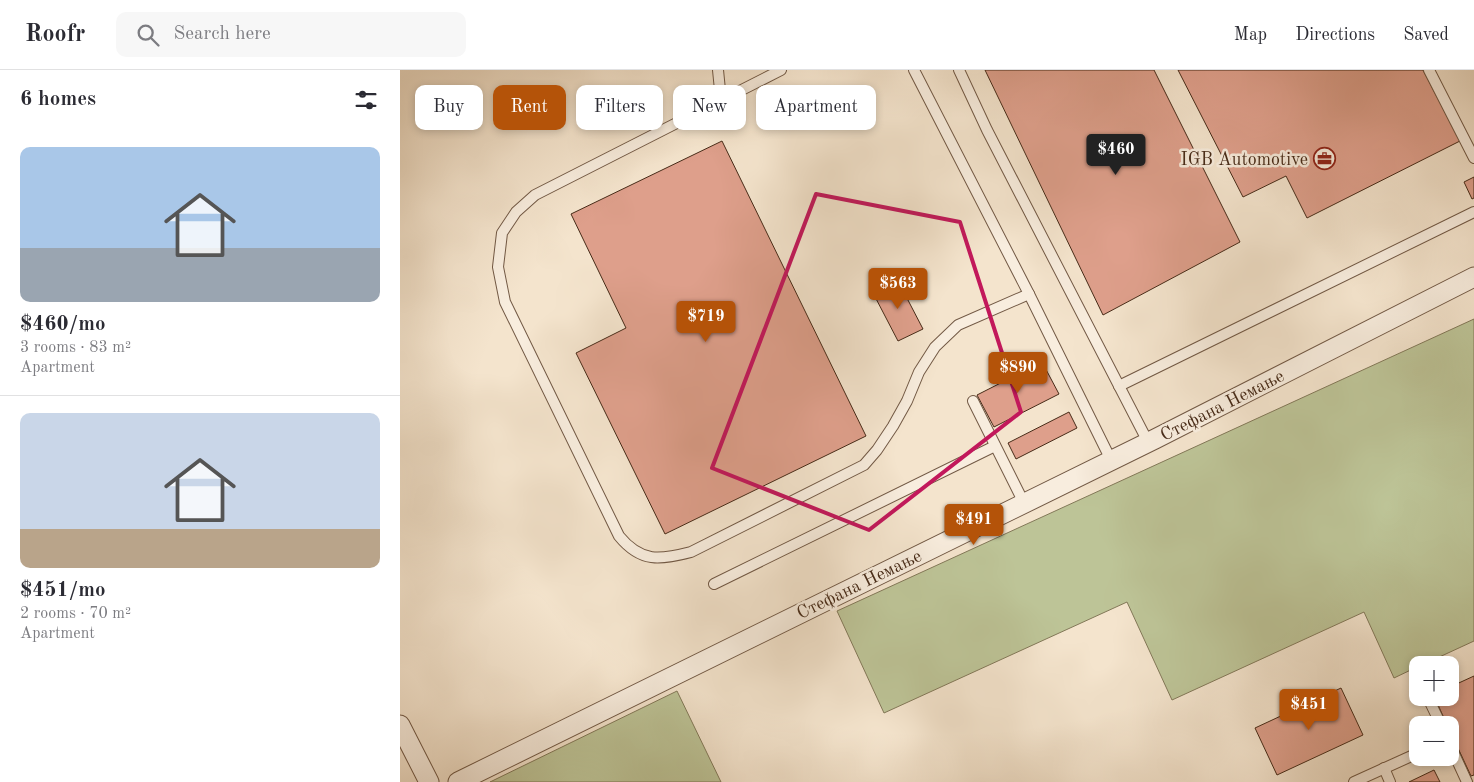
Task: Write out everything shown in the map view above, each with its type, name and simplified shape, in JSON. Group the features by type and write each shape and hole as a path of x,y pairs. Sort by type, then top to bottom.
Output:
{"street":[{"name":"Стефана Немање","path":"458,782 1148,442 1474,277"},
{"path":"400,725 429,782"}],"lane":[{"path":"718,70 720,85"},
{"path":"746,88 781,70"},
{"path":"914,70 1030,294 1111,460"},
{"path":"959,70 987,130 1148,442"},
{"path":"1429,70 1474,158"},
{"path":"673,125 535,195 516,212 502,233 498,267 505,302 619,536 628,547 645,557 665,559 691,552 864,465 893,426 907,401 919,372 935,347 958,325 1030,294"},
{"path":"1119,386 1474,212"},
{"path":"973,401 1024,503"},
{"path":"714,584 995,446"},
{"path":"1354,782 1409,757"},
{"path":"1459,765 1467,782"},
{"path":"1384,768 1390,782"}],"highlighted area":[{"path":"816,194 960,222 1021,412 869,530 712,468"}],"green space":[{"path":"1474,319 1474,641 1442,656 1409,656 1409,671 1394,678 1364,612 1172,700 1127,602 884,713 837,611"},
{"path":"677,691 721,782 490,782"}],"building":[{"path":"985,70 1154,70 1240,242 1103,315"},
{"name":"IGB Automotive","path":"1178,70 1423,70 1460,141 1307,218 1286,176 1243,197"},
{"path":"722,141 866,436 665,534 576,353 626,328 571,214"},
{"path":"1474,177 1474,198 1472,199 1464,182"},
{"path":"897,279 923,329 898,341 872,291"},
{"path":"1042,362 1059,394 994,427 977,395"},
{"path":"1069,412 1077,428 1016,459 1008,443"},
{"path":"1474,676 1474,775 1471,776 1459,750 1459,716 1443,716 1439,706 1459,706 1459,683"},
{"path":"1341,688 1363,735 1277,775 1255,728"},
{"path":"1434,770 1440,782 1409,782"}],"place":[{"name":"IGB Automotive","path":"1324,159"}]}
